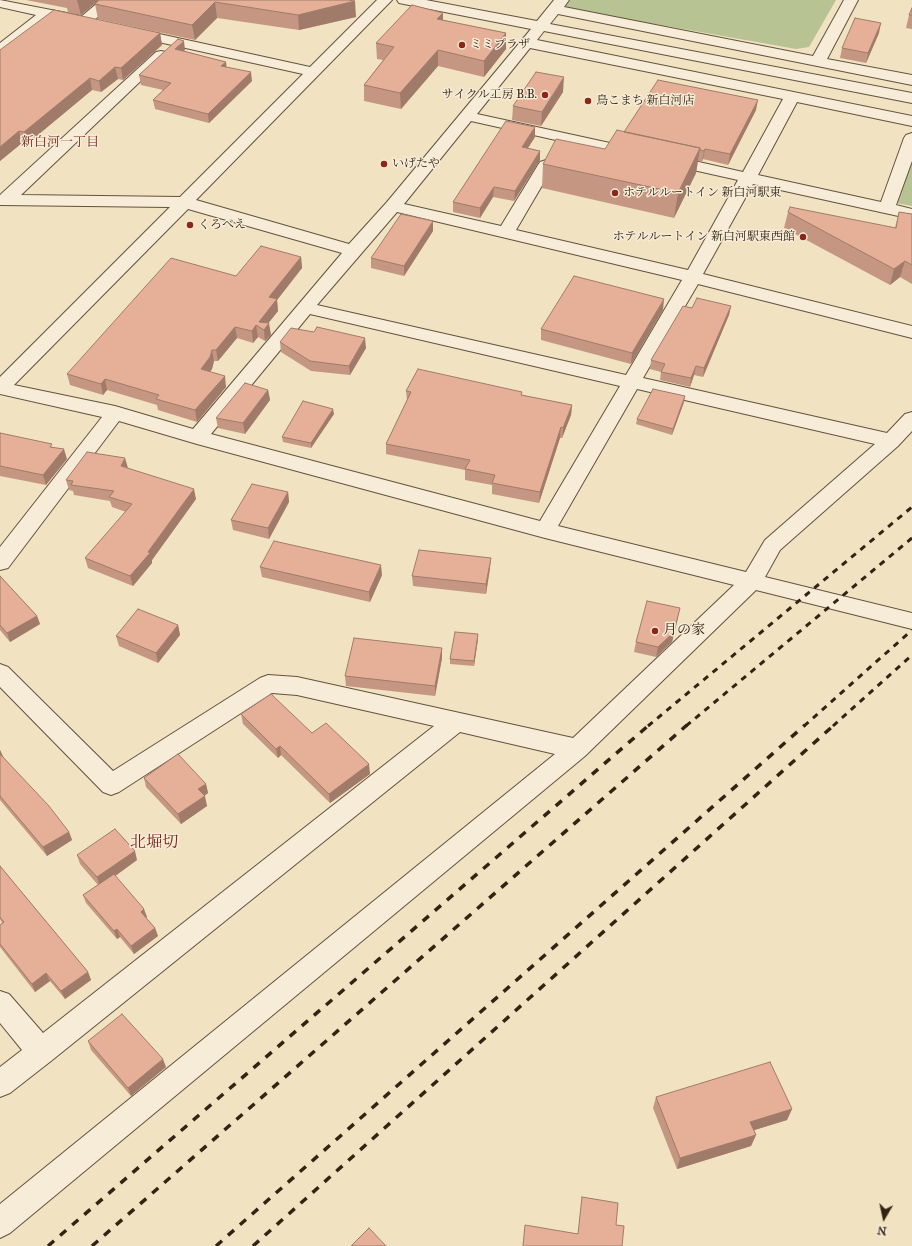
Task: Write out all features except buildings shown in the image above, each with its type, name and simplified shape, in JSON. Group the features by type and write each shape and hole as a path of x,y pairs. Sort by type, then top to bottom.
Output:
{"street":[{"path":"85,21 109,0"},
{"path":"0,388 385,0"},
{"path":"404,0 543,25 912,98"},
{"path":"818,61 851,0"},
{"path":"0,3 47,12 100,25"},
{"path":"197,437 352,251 393,206 559,4 818,61 912,80"},
{"path":"0,50 47,12"},
{"path":"115,28 312,72"},
{"path":"3,200 176,42"},
{"path":"528,43 912,121"},
{"path":"545,530 693,277 793,96"},
{"path":"467,116 912,214"},
{"path":"887,208 912,138"},
{"path":"506,233 546,165"},
{"path":"3,200 183,202 352,251"},
{"path":"393,206 693,277 912,332"},
{"path":"306,308 891,440"},
{"path":"0,388 115,413 197,437 545,530 912,621"},
{"path":"0,562 115,413"},
{"path":"0,1223 577,749 752,581 772,544 891,440 912,419"},
{"path":"0,673 111,785 268,684 297,686 577,749"},
{"path":"0,1084 457,721"},
{"path":"0,1003 41,1052"}],"green space":[{"path":"565,0 836,0 809,47 796,49 565,8 562,4"},
{"path":"912,155 912,206 896,203"}],"railway":[{"path":"648,726 912,507"},
{"path":"686,726 912,538"},
{"path":"804,726 912,630"},
{"path":"833,726 912,655"},
{"path":"48,1246 649,725"},
{"path":"92,1246 687,725"},
{"path":"216,1246 805,725"},
{"path":"253,1246 834,725"}],"place":[{"name":"ミミプラザ","path":"462,45"},
{"name":"サイクル工房 B.B.","path":"545,95"},
{"name":"鳥こまち 新白河店","path":"588,101"},
{"name":"いげたや","path":"384,164"},
{"name":"ホテルルートイン 新白河駅東","path":"615,193"},
{"name":"くろべえ","path":"190,225"},
{"name":"ホテルルートイン 新白河駅東西館","path":"803,237"},
{"name":"月の家","path":"655,631"}],"district":[{"name":"新白河一丁目","path":"60,143"},
{"name":"北堀切","path":"154,843"}]}
